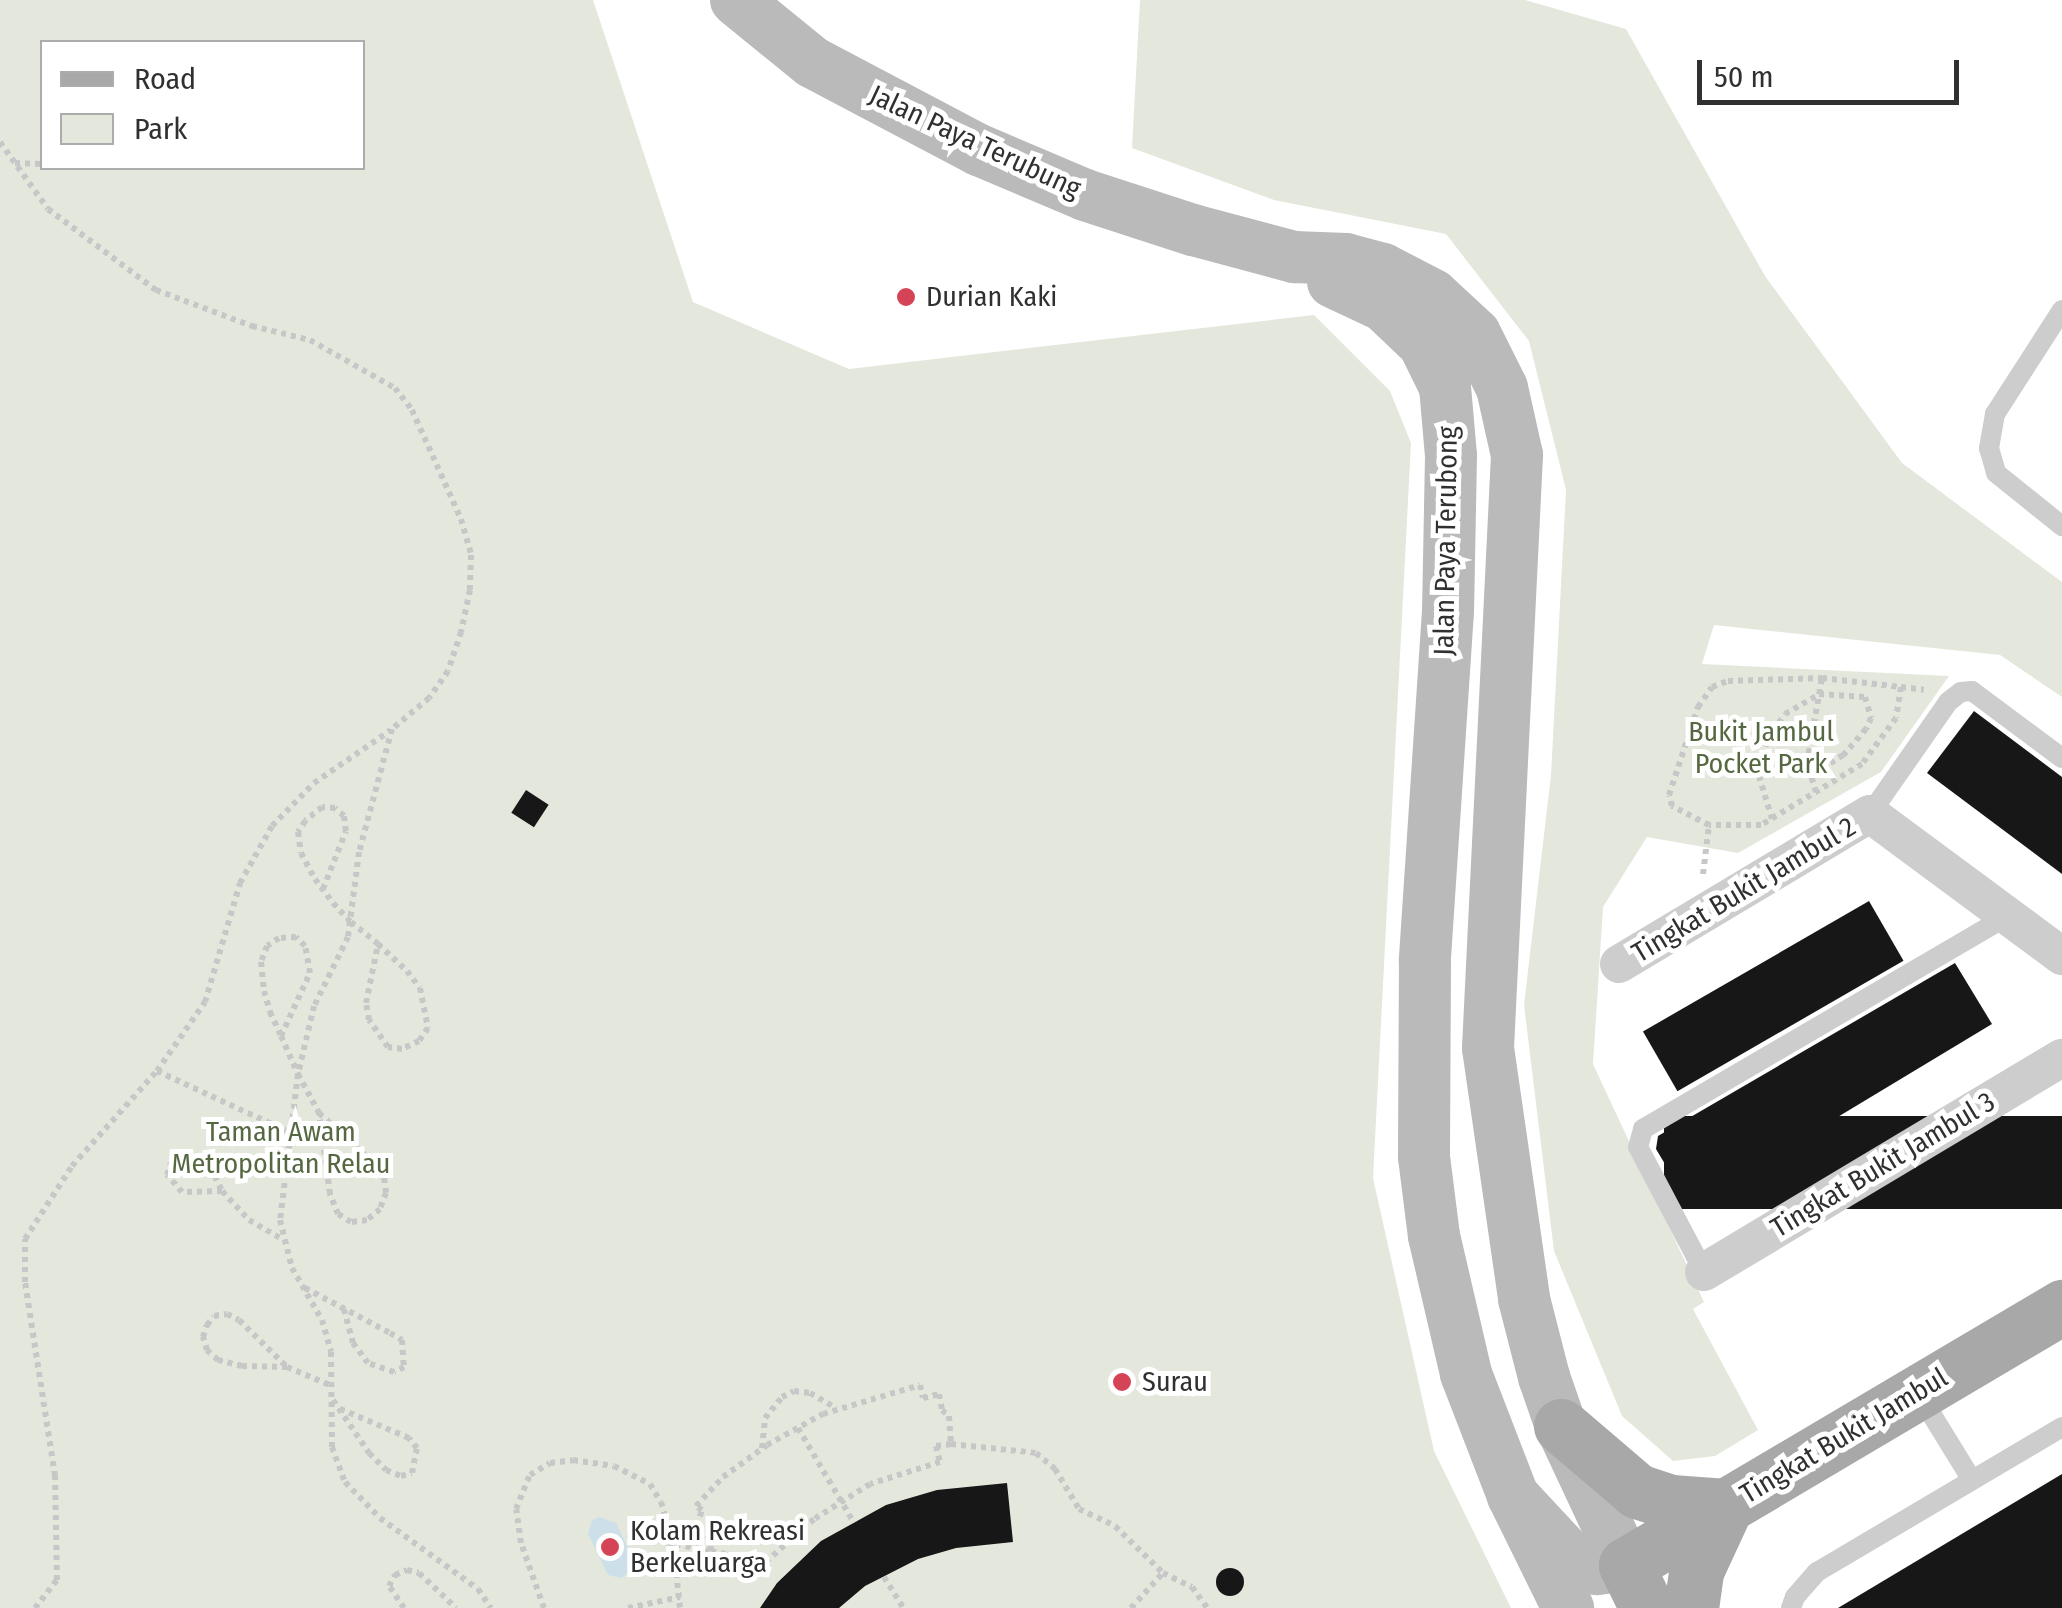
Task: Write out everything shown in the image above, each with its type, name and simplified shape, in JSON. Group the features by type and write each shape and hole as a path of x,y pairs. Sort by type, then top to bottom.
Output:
{"main road":[{"name":"Jalan Paya Terubung","path":"736,0 812,62 980,150 1085,196 1294,256"},
{"path":"1294,256 1346,258 1383,268 1433,295 1475,334 1502,388 1517,455 1488,1048 1524,1299 1561,1426 1627,1594"},
{"name":"Jalan Paya Terubong","path":"1294,256 1343,288 1384,306 1424,344 1445,387 1451,456 1448,611 1425,960 1424,1156 1434,1236 1466,1374 1514,1496 1568,1608"},
{"name":"Tingkat Bukit Jambul","path":"1627,1594 1726,1506 2062,1307"},
{"path":"1561,1426 1637,1491 1671,1502 1726,1506 1696,1571 1692,1608"},
{"path":"1514,1496 1568,1556 1596,1569 1627,1594"}],"street":[{"name":"Tingkat Bukit Jambul 2","path":"1620,964 1870,814 2062,956"},
{"name":"Tingkat Bukit Jambul 3","path":"1704,1272 2062,1058"}],"lane":[{"path":"2062,310 1995,414 1990,448 1996,473 2062,526"},
{"path":"1870,814 1953,696 1961,692 1972,691 2062,758"},
{"path":"1704,1272 1638,1147 1642,1129 2006,916"},
{"path":"1918,1392 1972,1480"},
{"path":"1791,1608 1794,1597 1817,1572 2062,1426"}],"path":[{"path":"0,142 3,153 48,210 156,290 252,326 310,340 395,388 412,410 461,519 471,555 470,590 448,672 429,698 314,783 272,826 240,883 205,1002 158,1071 72,1166 25,1239 25,1282 55,1493 56,1580 35,1608"},
{"path":"14,163 40,164"},
{"path":"1816,792 1806,771 1822,678"},
{"path":"1822,678 1901,687 1896,718 1879,747 1862,764 1816,792 1750,828 1709,825 1680,813 1672,806 1670,795 1703,696 1728,681 1822,678"},
{"path":"1772,819 1759,776 1767,739 1786,714 1819,694 1866,697 1871,718 1844,755 1826,766 1806,771"},
{"path":"392,729 360,852 351,922 314,1006 298,1074 280,1220 284,1240 322,1320 331,1352 332,1446 346,1482 380,1518 478,1588 492,1608"},
{"path":"322,889 346,831 344,816 334,808 322,807 298,832 301,852 322,889 351,922 378,944 420,988 428,1008 428,1028 419,1042 402,1048 388,1047 369,1020 366,1003 378,944"},
{"path":"1706,848 1709,825"},
{"path":"281,1036 310,972 304,946 296,937 278,938 267,946 261,962 264,991 281,1036 318,1113 330,1194 338,1214 351,1222 367,1220 380,1209 386,1193 384,1178 372,1161 318,1113"},
{"path":"158,1071 289,1132"},
{"path":"222,1191 182,1192 167,1175 171,1163 183,1158 199,1160 210,1167 222,1191 248,1220 284,1240"},
{"path":"304,1288 344,1309 402,1340 404,1367 394,1372 368,1363 353,1343 344,1309"},
{"path":"287,1366 242,1366 218,1360 207,1350 203,1338 207,1325 214,1316 226,1314 239,1320 287,1366 332,1386"},
{"path":"711,1552 710,1539 696,1526 702,1510 696,1506 723,1477 762,1449 837,1408 920,1385 924,1398 939,1394 942,1410 950,1418 951,1444"},
{"path":"762,1449 765,1418 782,1396 794,1391 810,1392 837,1408"},
{"path":"332,1399 338,1408 386,1470 402,1476 412,1473 417,1448 408,1438 338,1408"},
{"path":"798,1428 854,1523"},
{"path":"628,1534 726,1554 741,1568 746,1561 762,1566 781,1544 842,1501 898,1472 940,1462 936,1446 951,1444 1036,1453 1056,1469 1066,1493 1079,1509 1115,1526 1163,1573 1192,1586 1206,1608"},
{"path":"544,1608 521,1543 516,1510 530,1475 550,1462 614,1466 650,1484 662,1502 673,1543 680,1608"},
{"path":"404,1608 389,1586 396,1574 407,1570 419,1574 456,1608"},
{"path":"1131,1608 1163,1573"},
{"path":"884,1577 902,1608"},
{"path":"628,1608 680,1597"}],"green space":[{"name":"Taman Awam Metropolitan Relau","path":"0,0 593,0 693,302 849,369 1314,315 1390,391 1411,443 1373,1178 1434,1451 1511,1608 0,1608"},
{"name":"Bukit Jambul Pocket Park","path":"1140,0 1525,0 1626,29 1765,276 1902,463 2062,582 2062,697 2000,655 1714,625 1702,664 1949,676 1881,772 1738,853 1647,837 1603,907 1593,1064 1704,1302 1693,1309 1758,1430 1715,1456 1673,1461 1622,1416 1554,1251 1524,1005 1551,775 1566,490 1529,341 1446,234 1274,200 1132,148"}],"shaded area":[{"name":"Kolam Rekreasi Berkeluarga","path":"599,1517 616,1523 632,1556 632,1570 621,1578 608,1575 588,1534 592,1520"}],"building":[{"path":"1974,711 2062,777 2062,874 1927,773"},
{"path":"526,790 549,805 534,827 511,813"},
{"path":"1869,901 1904,961 1677,1091 1643,1032"},
{"path":"1955,963 1992,1024 1690,1206 1656,1149 1658,1136"},
{"path":"1664,1116 2062,1116 2062,1209 1664,1209"},
{"path":"2062,1474 2062,1608 1838,1608"},
{"path":"1007,1483 1013,1542 956,1548 918,1559 865,1586 839,1608 760,1608 777,1583 821,1541 886,1505 937,1490"},
{"path":"1230,1568 1240,1572 1244,1582 1240,1592 1230,1596 1220,1592 1216,1582 1220,1572"}],"place":[{"name":"Durian Kaki","path":"906,297"},
{"name":"Surau","path":"1122,1382"},
{"name":"Kolam Rekreasi Berkeluarga","path":"610,1547"}]}
